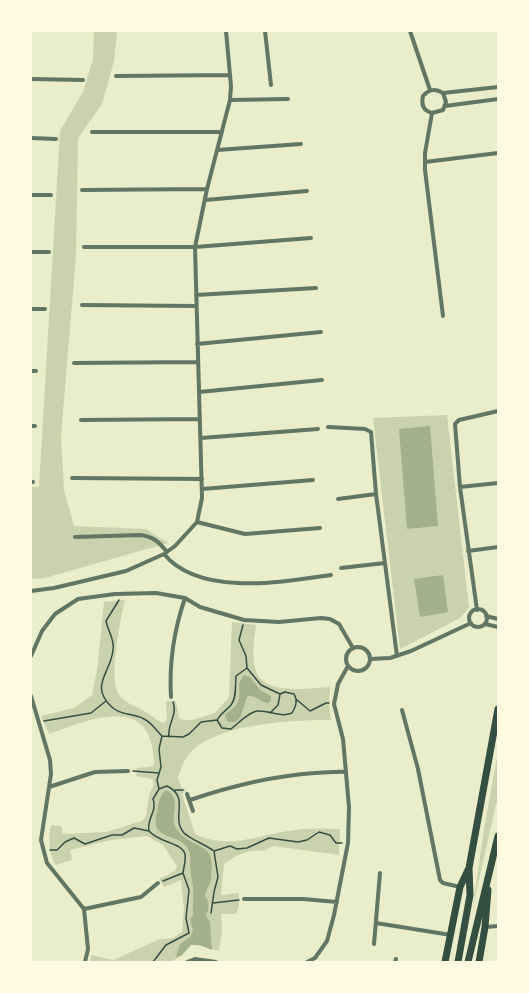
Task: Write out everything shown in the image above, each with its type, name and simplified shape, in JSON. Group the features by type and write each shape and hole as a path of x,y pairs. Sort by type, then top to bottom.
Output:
{"main road":[{"path":"458,962 470,895 469,868 498,709"},
{"path":"479,962 486,927 489,879 498,836"},
{"path":"445,962 460,887 469,868"},
{"path":"468,962 481,900 489,879"}],"street":[{"path":"31,591 54,588 126,571 165,553 175,546 197,522 202,479 195,247 207,189 230,100 230,75 226,31"},
{"path":"265,31 271,85"},
{"path":"410,31 430,90"},
{"path":"116,76 230,75"},
{"path":"31,79 83,80"},
{"path":"443,93 446,102 445,106 440,112 432,113 425,109 422,105 423,96 430,90 443,93 498,87"},
{"path":"230,100 288,99"},
{"path":"445,106 498,100"},
{"path":"432,113 425,162 443,316"},
{"path":"92,132 222,132"},
{"path":"31,138 56,139"},
{"path":"217,150 301,144"},
{"path":"425,162 498,153"},
{"path":"82,190 207,189"},
{"path":"205,200 307,191"},
{"path":"31,195 51,195"},
{"path":"84,247 195,247 312,238"},
{"path":"31,252 49,252"},
{"path":"196,295 316,288"},
{"path":"82,305 196,306"},
{"path":"31,309 45,309"},
{"path":"197,344 321,332"},
{"path":"74,362 198,362"},
{"path":"31,371 36,371"},
{"path":"199,392 322,380"},
{"path":"477,610 460,487 455,424 459,420 498,411"},
{"path":"81,420 200,419"},
{"path":"328,427 365,428 371,432 384,563 397,656"},
{"path":"201,438 318,429"},
{"path":"72,478 202,479"},
{"path":"202,489 313,480"},
{"path":"460,487 498,483"},
{"path":"338,499 376,494"},
{"path":"197,522 245,534 320,528"},
{"path":"75,537 150,536 158,541 170,562 181,570 222,582 250,584 331,575"},
{"path":"468,551 498,547"},
{"path":"341,568 384,563"},
{"path":"31,656 42,631 55,614 78,599 120,594 156,593 185,598 200,606 244,620 279,622 321,618 330,620 340,624 353,648"},
{"path":"171,697 172,656 179,616 185,598"},
{"path":"477,610 481,610 486,616 498,619"},
{"path":"471,623 470,615 477,610"},
{"path":"485,624 486,616"},
{"path":"370,659 390,658 397,656 471,623"},
{"path":"471,623 478,627 485,624 498,627"},
{"path":"358,647 367,650 370,659 368,667 362,671 354,671 348,666 346,656 353,648 358,647"},
{"path":"307,962 315,958 327,941 337,902 348,843 349,807 343,738 334,704 338,684 348,666"},
{"path":"31,696 50,760 51,774 41,840 47,863 84,909 88,950 85,962"},
{"path":"402,710 418,769 440,880 443,883 460,887"},
{"path":"49,787 95,772 128,770"},
{"path":"190,800 223,788 257,780 297,774 346,772"},
{"path":"187,794 193,811"},
{"path":"374,944 380,873"},
{"path":"84,909 141,897 158,883"},
{"path":"244,899 303,899 337,902"},
{"path":"376,923 451,935"},
{"path":"486,927 498,926"},
{"path":"187,962 195,959 216,962"}],"path":[{"path":"120,594 118,602 106,621 114,644 108,670 102,676 102,692 106,701 121,713 145,719 162,736"},
{"path":"244,620 242,634 239,640 246,656 247,668 261,685 280,694 284,692 294,694 296,698 310,711 326,703 334,704"},
{"path":"247,668 236,676 234,699 230,706 222,712 217,720 222,728 231,729 252,713 258,711 284,716 292,713 296,705 296,698"},
{"path":"270,713 278,705 280,694"},
{"path":"170,737 168,731 176,709 171,697"},
{"path":"38,723 52,718 58,720 65,717 91,714 106,701"},
{"path":"128,770 159,773"},
{"path":"149,831 148,822 154,808 153,799 159,789"},
{"path":"44,850 56,850 65,842 74,838 85,844 112,835 122,835 134,828 149,831 160,840 179,846 184,853 183,873 190,890 186,918 188,933 166,945 153,962"},
{"path":"214,850 230,846 237,849 247,848 269,838 298,842 307,840 319,832 330,835 336,843 348,843"},
{"path":"158,883 183,873"},
{"path":"213,903 244,899"}],"shaded area":[{"path":"94,31 117,31 114,61 102,104 78,138 76,255 61,436 64,490 74,526 146,529 168,543 45,578 31,579 31,487 39,487 60,131 83,92 93,59"},
{"path":"447,415 469,608 460,618 400,649 373,418"},
{"path":"430,426 438,526 407,529 399,429"},
{"path":"443,575 448,612 420,617 414,579"},
{"path":"125,600 116,647 115,673 118,693 124,700 149,713 161,722 164,723 167,719 166,701 176,701 179,718 184,720 193,720 215,713 229,697 232,622 256,625 253,648 254,666 261,679 269,684 289,689 330,687 329,706 331,720 295,721 252,726 230,731 211,738 196,748 185,760 178,777 181,787 187,790 182,794 195,834 207,839 230,841 294,830 314,828 340,829 339,855 273,846 264,851 254,851 238,855 224,864 221,895 239,893 239,906 236,914 221,914 222,930 219,950 198,945 191,945 182,955 171,962 90,962 91,955 113,960 160,939 173,938 182,932 184,909 181,880 164,887 159,879 175,871 177,866 163,845 147,836 111,840 70,850 72,860 55,865 51,855 51,825 61,826 63,834 106,832 142,821 146,816 149,795 154,784 153,779 136,776 137,768 154,766 151,743 144,728 132,719 118,716 84,722 49,734 41,716 74,708 92,695 97,670 104,602"},
{"path":"244,675 251,678 260,690 271,696 271,701 268,703 248,696 240,718 233,722 227,721 225,715 234,708 238,702 239,683"},
{"path":"498,752 498,796 473,906 484,829"},
{"path":"166,790 174,797 174,823 176,828 184,837 207,851 210,855 212,871 211,880 205,896 208,903 206,916 210,922 212,950 200,945 191,945 182,955 176,958 180,944 190,937 193,931 190,919 193,915 193,883 190,869 190,854 186,846 162,833 158,829 156,822 159,800"}]}
